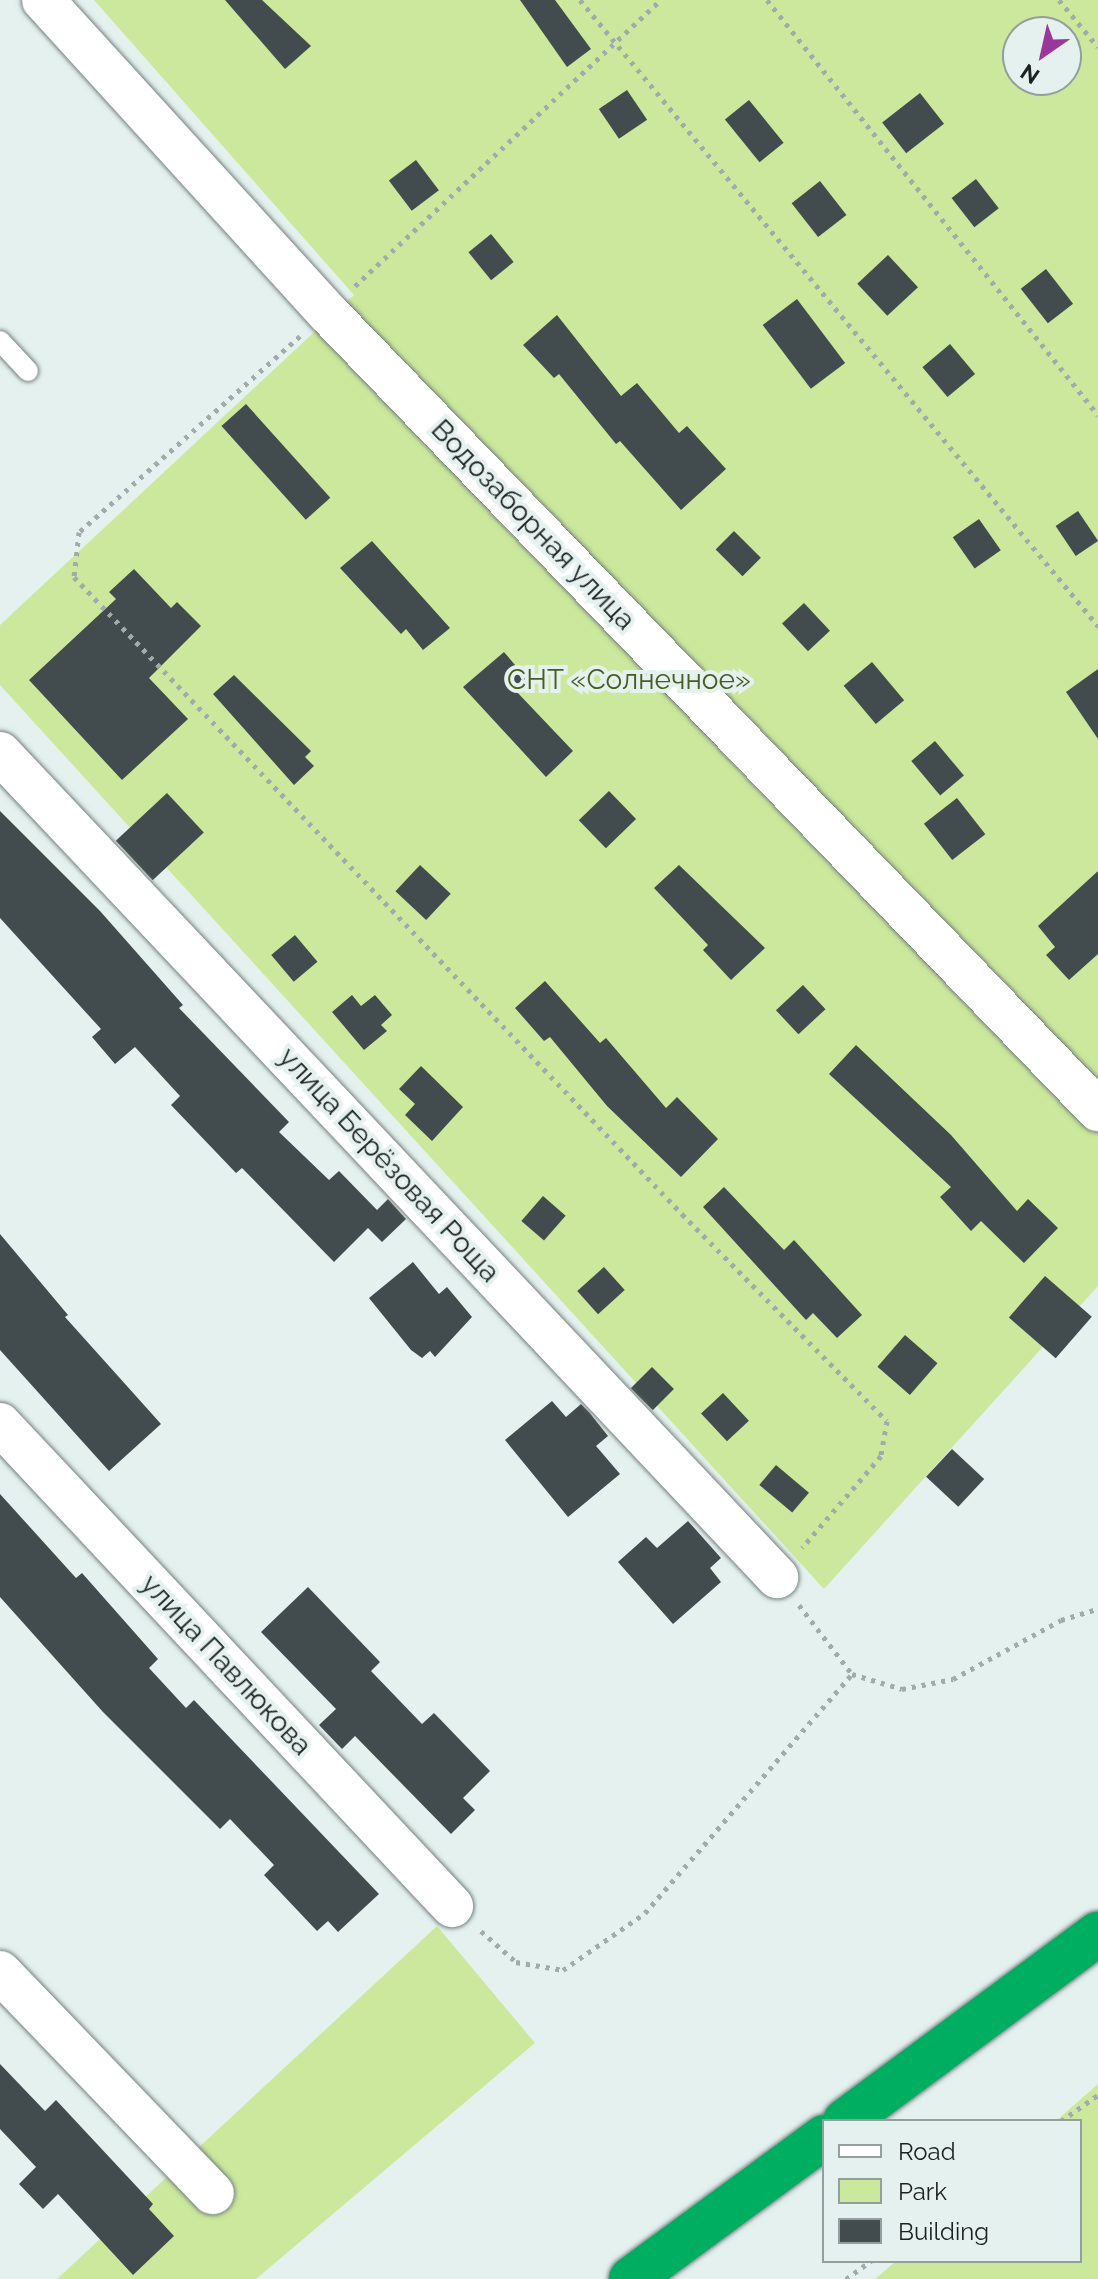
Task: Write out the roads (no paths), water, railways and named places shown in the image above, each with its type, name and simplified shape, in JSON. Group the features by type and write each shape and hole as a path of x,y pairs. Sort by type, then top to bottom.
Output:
{"highway":[{"path":"848,2119 1098,1934"},
{"path":"631,2279 822,2138"}],"street":[{"name":"Водозаборная улица","path":"43,0 327,312 1098,1110"},
{"name":"улица Берёзовая Роща","path":"0,753 777,1577"},
{"name":"улица Павлюкова","path":"0,1424 452,1906"},
{"path":"0,1972 213,2193"}],"lane":[{"path":"0,341 28,371"}],"park label":[{"name":"СНТ «Солнечное»","path":"629,680"}]}
